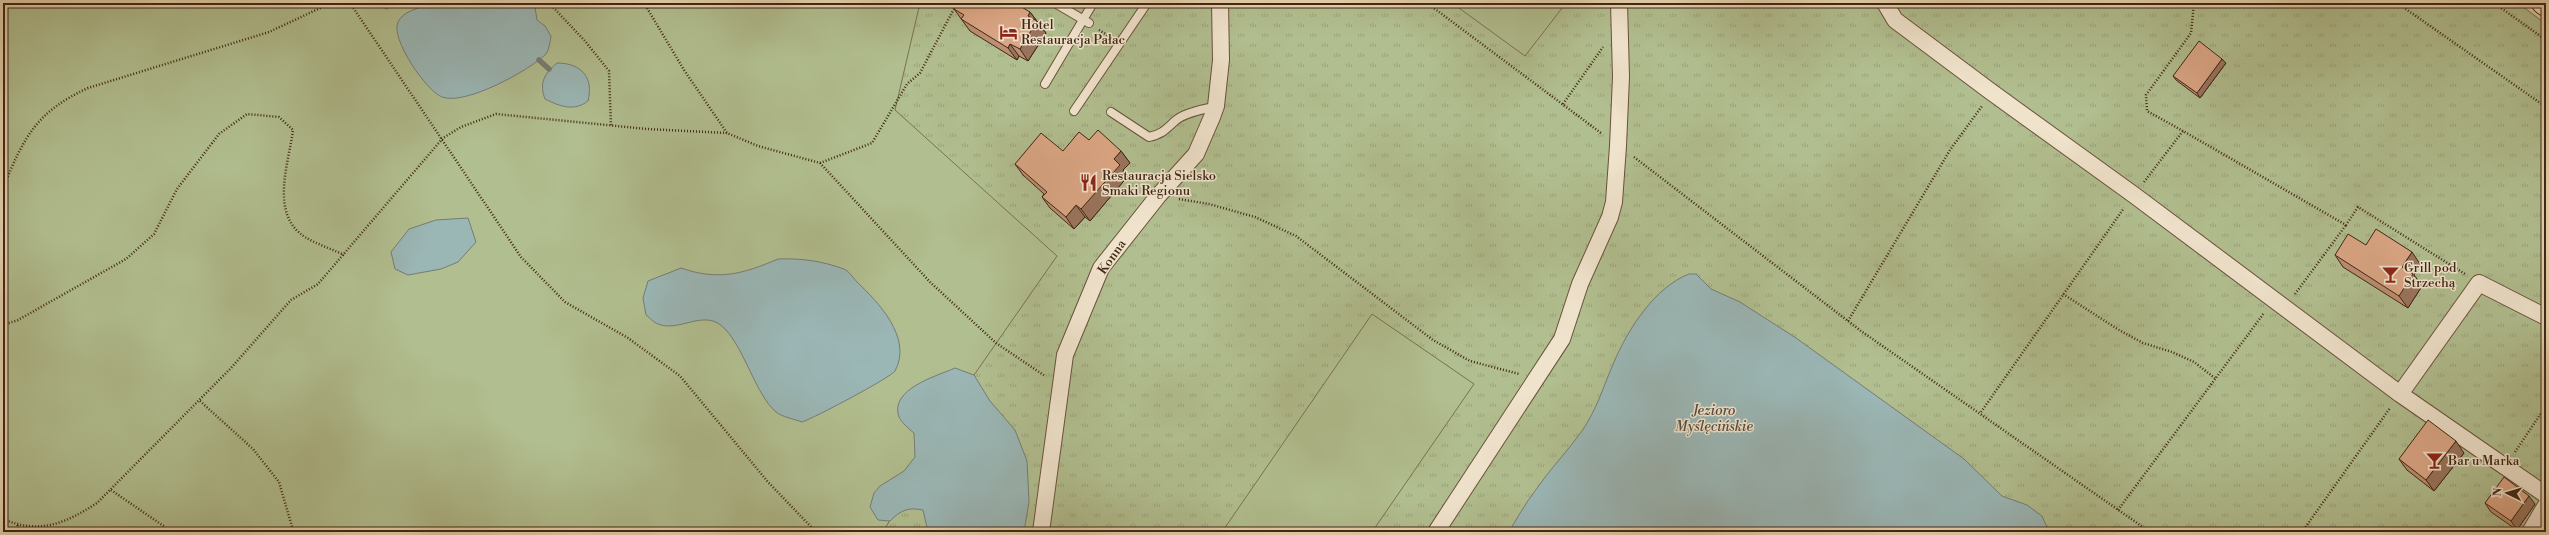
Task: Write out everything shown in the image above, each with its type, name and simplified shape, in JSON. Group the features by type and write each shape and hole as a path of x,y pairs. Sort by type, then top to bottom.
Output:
{"street":[{"name":"Konna","path":"1041,532 1065,355 1101,268 1158,196 1196,154 1216,106 1221,60 1220,3"},
{"path":"1436,532 1538,378 1562,339 1580,284 1610,217 1614,202 1618,146 1619,3"},
{"path":"1885,3 1895,20 1990,91 2134,195 2400,394 2546,495"},
{"path":"2400,394 2479,283 2546,317"},
{"path":"2530,532 2546,505"}],"lane":[{"path":"1055,3 1086,22"},
{"path":"1045,84 1086,22 1093,3"},
{"path":"1074,110 1147,3"},
{"path":"1111,112 1149,137 1162,134 1174,121 1189,114 1216,106"}],"path":[{"path":"3,188 28,135 45,113 65,99 88,88 269,32 331,3"},
{"path":"350,3 443,138 521,257 565,302 628,338 680,376 768,482 816,532"},
{"path":"549,3 585,41 609,71 611,126"},
{"path":"644,3 684,70 727,134"},
{"path":"820,163 872,143 907,84 920,73 957,3"},
{"path":"1427,3 1563,104 1848,321 2150,532"},
{"path":"2183,131 2147,110 2146,95 2191,33 2194,3"},
{"path":"2494,3 2546,40"},
{"path":"2403,7 2546,107"},
{"path":"1563,104 1619,23"},
{"path":"1848,321 1950,150 1990,91"},
{"path":"3,325 18,320 126,259 154,234 177,189 219,134 247,114 280,117 293,130 290,154 282,187 288,219 304,237 344,255"},
{"path":"3,519 44,527 71,520 111,490 200,401 291,300 318,284 443,138 461,128 496,114 611,126 727,134 758,146 820,163 930,282 990,338 1061,387"},
{"path":"1158,196 1209,204 1242,213 1296,236 1433,340 1470,361 1498,370 1538,378"},
{"path":"2118,510 2216,379 2346,225"},
{"path":"2063,294 2119,330 2143,343 2172,352 2194,362 2216,379"},
{"path":"2302,532 2400,394"},
{"path":"200,401 253,449 279,482 293,530 296,532"},
{"path":"2505,468 2546,406"},
{"path":"111,490 165,527 168,532"},
{"path":"3,523 8,521"},
{"path":"16,532 18,523"}],"green space":[{"path":"3,3 2518,3 2546,24 2546,532 3,532"},
{"path":"3,3 920,3 895,110 1057,256 974,375 883,532 3,532"},
{"path":"1452,3 1566,3 1525,56"},
{"path":"1372,314 1474,384 1372,532 1222,532"}],"water":[{"path":"379,3 398,3 386,9"},
{"path":"424,3 531,3 535,7 537,20 545,26 551,36 548,50 546,54 538,61 497,85 481,92 466,96 452,98 442,97 435,93 419,75 404,51 399,40 397,30 398,22 403,16 423,6"},
{"path":"557,63 573,66 584,73 589,85 588,101 577,106 566,107 545,99 543,93 544,79"},
{"path":"468,218 476,242 458,262 441,269 408,275 395,269 391,252 409,229 436,220"},
{"path":"778,259 811,261 836,266 846,270 883,310 891,322 900,346 899,359 895,371 890,375 851,398 802,422 779,414 769,404 756,384 739,348 725,329 717,323 709,320 666,326 658,324 646,315 643,298 648,281 681,268 707,274 730,274 753,269"},
{"name":"Jezioro Myślęcińskie","path":"1689,274 1696,274 1711,289 1740,302 1796,338 1964,459 2002,496 2027,505 2042,516 2049,532 1509,532 1531,496 1588,422 1620,349 1644,310 1665,289 1677,280"},
{"path":"955,368 974,375 990,401 1015,430 1027,461 1029,502 1024,532 928,532 923,510 905,510 890,521 878,520 870,507 874,493 880,486 904,471 915,457 914,433 899,417 898,407 901,399 916,385"}],"building":[{"name":"Hotel Restauracja Pałac","path":"958,3 1015,3 1030,12 1028,16 1037,21 1020,49 1010,44 1008,48 961,19 964,15 954,9"},
{"path":"2199,41 2222,59 2197,93 2173,76"},
{"name":"Restauracja Sielsko Smaki Regionu","path":"1098,130 1121,151 1114,159 1120,165 1081,209 1076,205 1066,217 1042,197 1047,192 1015,164 1041,133 1063,151 1079,132 1089,140"},
{"path":"2376,229 2412,252 2402,267 2413,274 2399,296 2335,255 2348,234 2366,245"},
{"path":"2428,420 2456,441 2426,480 2399,459"},
{"path":"2504,477 2529,496 2511,521 2485,503"}],"waterway":[{"path":"539,60 549,69"}],"place":[{"name":"Hotel Restauracja Pałac","path":"1008,32"},
{"name":"Restauracja Sielsko Smaki Regionu","path":"1089,183"},
{"name":"Grill pod Strzechą","path":"2391,275"},
{"name":"Bar u Marka","path":"2435,461"}]}
